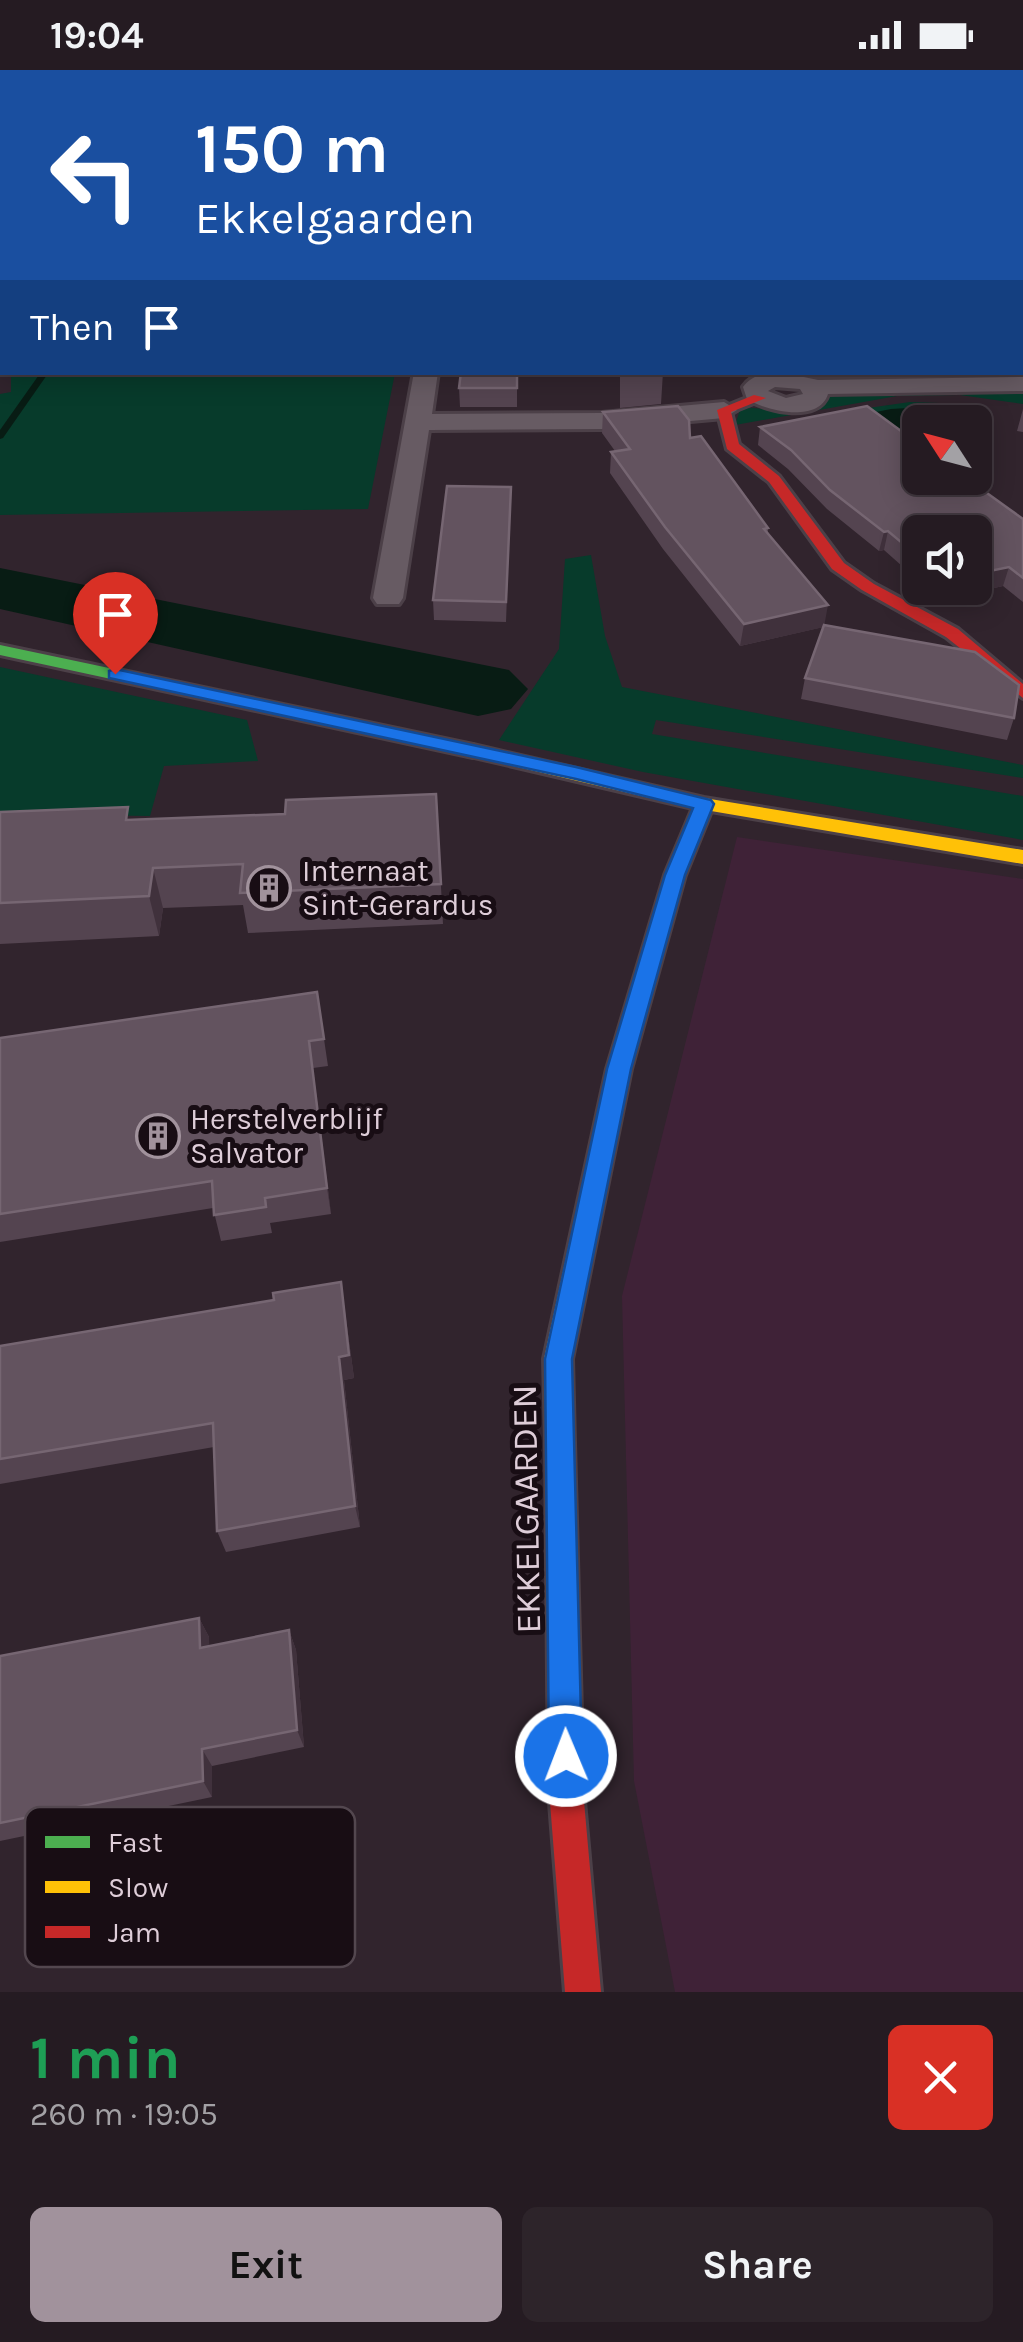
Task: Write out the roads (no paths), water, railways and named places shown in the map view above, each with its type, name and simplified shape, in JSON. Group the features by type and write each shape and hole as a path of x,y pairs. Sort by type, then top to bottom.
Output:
{"street":[{"path":"388,598 426,375"},
{"path":"418,422 602,421 724,410 760,398 755,386 772,379 791,378 814,387 1023,384"},
{"path":"724,410 723,434 735,453 773,479 811,534 850,576 930,618 971,645 1023,693"},
{"path":"0,650 704,804 1023,857"},
{"name":"EKKELGAARDEN","path":"583,1992 566,1790 558,1359 619,1069 675,875 704,804"}],"waterway":[{"path":"0,436 43,375"}],"place":[{"name":"Internaat Sint-Gerardus","path":"269,888"},
{"name":"Herstelverblijf Salvator","path":"158,1136"}]}
